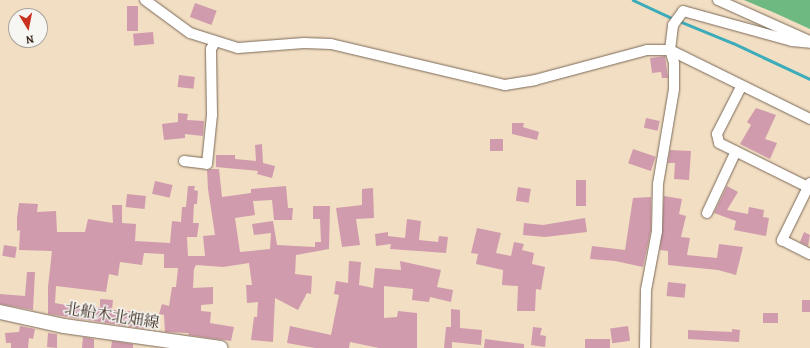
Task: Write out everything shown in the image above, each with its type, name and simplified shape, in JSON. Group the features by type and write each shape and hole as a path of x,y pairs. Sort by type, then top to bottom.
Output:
{"main road":[{"name":"北船木北畑線","path":"0,312 64,326 220,348"}],"street":[{"path":"145,0 190,33 238,48 304,43 331,44 505,85 535,80 647,50 670,50 810,119"},
{"path":"718,0 810,42"},
{"path":"645,348 646,290 657,231 658,184 674,89 674,63 670,50 673,24 683,11 792,41 810,42"},
{"path":"184,161 207,164 212,115 211,49 215,42"},
{"path":"741,86 717,134 719,143 809,186 782,240 810,254"},
{"path":"707,213 736,151"}],"green space":[{"path":"744,0 810,0 810,29 775,13"}],"building":[{"path":"195,3 217,11 211,25 190,17"},
{"path":"127,6 138,6 138,31 127,31"},
{"path":"153,32 154,44 134,46 133,34"},
{"path":"665,56 668,78 662,78 661,72 652,73 650,58"},
{"path":"179,75 195,77 193,89 178,87"},
{"path":"756,108 776,115 765,139 777,143 770,159 740,144 751,125 747,122"},
{"path":"178,113 188,114 187,120 204,121 203,136 185,134 185,138 164,140 162,124 178,122"},
{"path":"646,118 660,121 658,131 644,128"},
{"path":"512,123 524,123 523,127 539,132 537,140 512,134"},
{"path":"490,139 503,139 503,151 490,151"},
{"path":"262,144 263,163 275,166 272,178 257,174 258,171 216,167 216,155 235,155 235,159 256,161 255,145"},
{"path":"633,149 656,157 651,171 628,163"},
{"path":"670,150 691,151 689,180 674,179 675,163 668,163"},
{"path":"219,169 222,197 251,193 251,189 286,186 288,208 293,208 292,220 274,220 272,200 253,201 255,215 235,218 240,252 270,249 271,233 254,235 252,224 273,221 277,245 315,247 315,242 321,242 320,219 313,219 313,206 330,206 329,249 296,255 295,274 312,276 311,294 307,293 298,310 275,298 273,342 251,340 254,317 257,317 258,302 247,303 246,285 252,285 249,263 223,267 196,265 194,269 193,288 213,287 213,304 201,305 201,311 211,312 210,323 234,327 231,341 188,335 189,333 165,332 164,315 159,314 162,304 169,306 172,287 176,287 178,268 164,268 164,254 144,253 142,265 120,262 118,276 109,274 106,292 56,286 55,303 82,308 83,306 100,307 100,299 113,300 112,310 143,312 142,318 148,319 146,329 48,314 48,287 52,251 19,250 20,230 17,231 17,218 19,203 38,204 37,212 56,211 57,232 85,232 88,219 113,223 112,205 122,205 122,223 136,224 135,241 170,243 172,221 181,222 182,207 186,207 188,186 195,186 194,190 198,191 197,204 194,204 193,223 199,223 197,237 187,237 188,256 205,256 203,236 215,235 208,189 207,170"},
{"path":"576,180 586,180 586,206 576,206"},
{"path":"155,181 173,185 170,198 152,194"},
{"path":"727,186 738,192 727,210 748,214 749,207 764,210 763,217 769,218 766,236 734,230 736,221 714,213"},
{"path":"518,187 531,189 529,203 516,201"},
{"path":"373,188 374,218 356,219 360,245 342,247 336,208 362,205 362,189"},
{"path":"127,194 146,196 145,209 126,207"},
{"path":"664,196 682,199 679,214 686,216 681,237 690,238 687,255 717,258 719,244 743,247 736,275 718,270 668,265 668,251 660,250"},
{"path":"651,197 651,230 643,267 615,261 590,259 592,246 625,250 633,198"},
{"path":"585,218 587,232 545,237 523,235 524,223 543,225"},
{"path":"407,219 421,221 419,240 438,242 439,236 448,237 446,253 390,249 391,244 376,246 375,234 388,232 388,236 405,238"},
{"path":"477,228 501,233 496,253 511,256 514,242 524,244 522,250 534,253 532,264 545,267 541,290 536,289 535,311 517,311 518,286 502,285 503,270 476,264 478,254 471,253"},
{"path":"804,232 810,235 808,246 800,242"},
{"path":"4,245 17,247 15,258 2,256"},
{"path":"349,261 361,262 359,285 373,288 375,268 401,270 400,261 441,270 437,287 453,290 451,302 430,297 429,302 412,300 413,289 384,286 384,318 397,317 398,311 417,313 417,348 379,348 350,342 349,348 315,348 287,343 290,326 331,335 339,295 334,294 336,281 348,283"},
{"path":"27,272 35,272 33,310 0,304 0,294 25,296"},
{"path":"668,282 686,284 684,298 667,296"},
{"path":"802,300 810,300 810,312 802,312"},
{"path":"451,309 460,310 460,328 482,330 481,345 452,342 452,348 444,348 446,327 451,327"},
{"path":"763,313 778,313 778,323 763,323"},
{"path":"20,326 35,329 33,339 29,338 28,348 11,348 11,343 6,343 5,333 19,332"},
{"path":"628,326 630,341 612,343 610,329"},
{"path":"533,327 542,328 540,335 546,336 545,347 531,345"},
{"path":"732,329 740,330 739,342 688,339 688,330 732,332"},
{"path":"48,333 57,334 57,348 47,347"},
{"path":"83,337 94,339 94,348 82,348"},
{"path":"485,339 524,344 524,348 484,348"},
{"path":"585,339 610,339 610,348 585,348"},
{"path":"112,341 133,344 133,348 111,348"}],"waterway":[{"path":"633,0 674,19"},
{"path":"679,21 733,43 810,79"}]}
